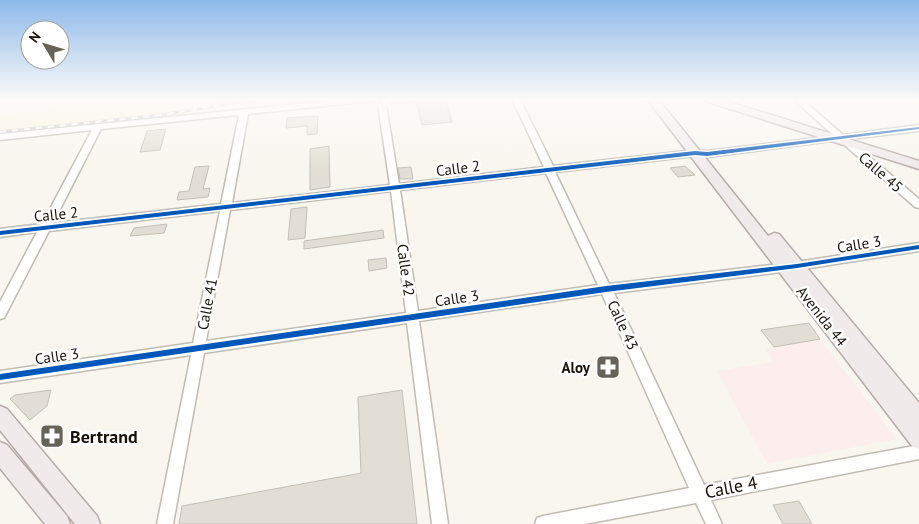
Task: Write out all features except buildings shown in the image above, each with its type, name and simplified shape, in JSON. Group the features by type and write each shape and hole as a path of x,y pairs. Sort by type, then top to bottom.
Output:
{"main road":[{"name":"Avenida 44","path":"674,123 701,154"},
{"name":"Avenida 44","path":"679,123 919,438"},
{"path":"793,123 919,158"},
{"path":"800,123 919,164"},
{"name":"Avenida 44","path":"790,267 919,418"},
{"path":"0,415 89,524"},
{"path":"0,452 59,524"}],"street":[{"path":"0,137 135,123"},
{"name":"Calle 41","path":"165,524 242,123"},
{"name":"Calle 42","path":"385,123 440,524"},
{"name":"Calle 43","path":"528,123 714,524"},
{"name":"Calle 45","path":"825,123 919,205"},
{"path":"0,314 98,127"},
{"name":"Calle 2","path":"0,233 919,128"},
{"name":"Calle 3","path":"0,377 606,289 790,267 919,247"},
{"name":"Calle 4","path":"543,524 919,452"}],"shaded area":[{"path":"0,123 129,123 111,126 0,136"},
{"path":"820,339 897,439 767,464 717,371 773,362 765,349"}],"railway":[{"path":"0,132 81,123"}],"cycle path":[{"path":"0,233 695,153 707,154 919,128"},
{"path":"0,377 606,289 797,266 919,247"}],"place":[{"name":"Aloy","path":"608,367"},
{"name":"Bertrand","path":"52,436"}]}
